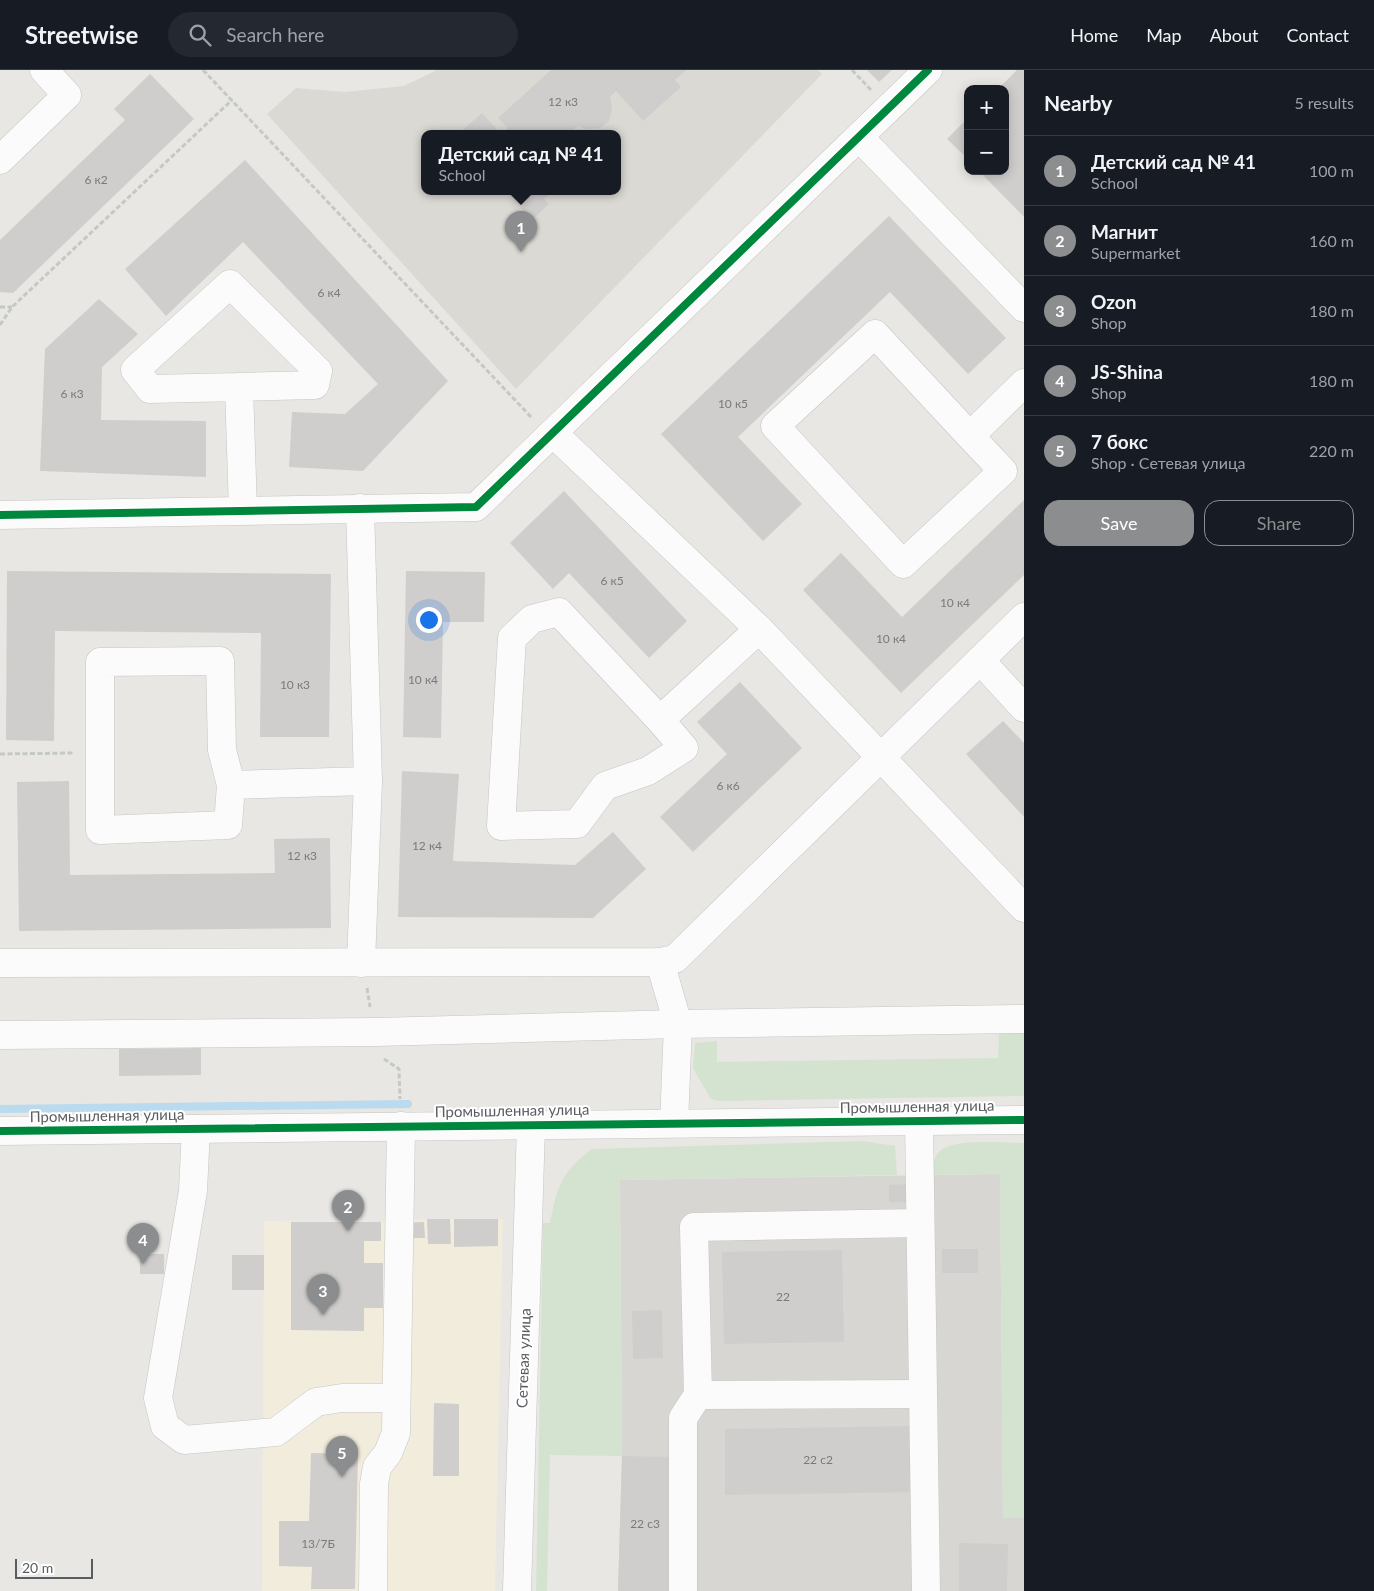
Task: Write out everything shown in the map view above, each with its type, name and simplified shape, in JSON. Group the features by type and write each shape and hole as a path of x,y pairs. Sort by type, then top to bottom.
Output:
{"street":[{"path":"0,160 67,95 44,70"},
{"path":"0,515 476,507 928,70"},
{"path":"859,137 1024,308"},
{"path":"230,284 318,371 315,385 239,387 150,389 135,370 230,284"},
{"path":"875,334 970,436 1003,471 903,564 775,426 875,334"},
{"path":"970,436 1024,383"},
{"path":"239,387 243,510"},
{"path":"552,433 759,629 1024,908"},
{"path":"360,508 368,780 361,963"},
{"path":"559,612 660,720 684,748 648,771 605,786 577,824 501,826 512,638 532,619 559,612"},
{"path":"0,963 660,962 675,959 1024,617"},
{"path":"660,720 759,629"},
{"path":"980,660 1024,708"},
{"path":"220,661 222,750 231,785 228,825 100,830 100,662 220,661"},
{"path":"231,785 368,780"},
{"path":"660,962 678,1024 674,1123"},
{"path":"0,1034 376,1032 678,1024 1024,1019"},
{"name":"Промышленная улица","path":"0,1131 1024,1120"},
{"path":"919,1122 926,1591"},
{"name":"Сетевая улица","path":"517,1591 531,1125"},
{"path":"373,1591 374,1484 378,1466 388,1453 396,1434 401,1126"},
{"path":"196,1129 193,1191 158,1398 165,1426 184,1440 276,1432 316,1402 342,1398 396,1398"},
{"path":"683,1591 683,1418 698,1395 694,1228 920,1223"},
{"path":"698,1395 923,1394"}],"path":[{"path":"203,70 526,413 552,433"},
{"path":"0,325 12,307 232,100"},
{"path":"0,307 12,307"},
{"path":"0,754 100,753"}],"shaded area":[{"path":"437,70 818,70 822,74 516,389 267,114 296,88 345,92 404,86"},
{"path":"1000,1174 1003,1518 1024,1518 1024,1591 618,1591 622,1456 620,1180"},
{"path":"427,1219 503,1219 495,1591 262,1591 264,1221 381,1222"}],"green space":[{"path":"999,1031 1024,1033 1024,1096 719,1101 711,1099 693,1068 695,1043 717,1041 717,1062 998,1058"},
{"path":"862,1141 895,1146 897,1175 620,1180 622,1456 550,1455 547,1591 536,1591 543,1223 550,1223 558,1190 567,1173 592,1149"},
{"path":"981,1142 1024,1143 1024,1518 1003,1518 1000,1174 930,1175 937,1155 941,1150 949,1146"}],"building":[{"path":"551,70 686,70 675,80 681,87 643,121 616,91 610,97 612,108 609,121 600,128 586,129 578,126 573,130 506,130 508,128 498,118"},
{"path":"867,70 892,70 879,82"},
{"path":"1017,70 1024,70 1024,217 983,175 1009,175 1009,85 1002,85"},
{"path":"150,74 194,119 13,293 0,292 0,240 125,120 114,109"},
{"path":"482,113 497,130 462,130"},
{"path":"964,122 964,155 947,139"},
{"path":"245,160 448,381 363,471 289,467 292,412 345,414 378,384 243,242 166,316 125,269"},
{"path":"510,195 548,195 544,199 549,204 532,220"},
{"path":"889,216 1006,338 968,374 890,292 738,437 802,504 763,541 661,434"},
{"path":"99,299 138,334 102,367 101,420 206,421 206,477 40,471 45,349"},
{"path":"564,491 687,621 649,658 569,573 553,589 510,543"},
{"path":"1024,500 1024,575 901,693 803,590 841,553 902,617"},
{"path":"7,571 331,574 329,737 260,737 261,633 55,631 54,741 6,740"},
{"path":"406,571 485,572 484,622 443,622 441,738 403,737"},
{"path":"740,682 802,748 693,852 660,817 727,754 697,722"},
{"path":"1003,721 1024,743 1024,817 966,754"},
{"path":"402,771 459,774 453,861 575,865 613,832 646,869 593,918 398,917"},
{"path":"69,781 70,875 275,873 274,839 330,838 331,928 19,931 17,782"},
{"path":"201,1048 201,1075 119,1076 119,1049"},
{"path":"907,1184 908,1202 889,1202 889,1185"},
{"path":"427,1219 450,1219 451,1244 428,1244"},
{"path":"454,1219 498,1219 498,1246 454,1247"},
{"path":"291,1222 381,1222 381,1241 364,1241 364,1263 383,1263 383,1308 364,1308 364,1331 291,1330"},
{"path":"424,1222 425,1238 403,1238 403,1223"},
{"path":"942,1249 978,1249 978,1273 942,1273"},
{"path":"842,1250 844,1342 724,1344 722,1252"},
{"path":"140,1254 164,1254 164,1274 140,1274"},
{"path":"232,1255 264,1255 264,1290 232,1290"},
{"path":"662,1310 663,1358 633,1359 632,1311"},
{"path":"434,1403 459,1404 459,1476 433,1476"},
{"path":"911,1426 912,1492 725,1495 725,1429"},
{"path":"311,1453 358,1454 355,1589 311,1589 312,1567 279,1566 279,1521 309,1521"},
{"path":"622,1456 673,1457 669,1591 618,1591"},
{"path":"959,1543 1008,1544 1007,1591 959,1591"}],"waterway":[{"path":"0,1109 408,1104"}],"cycle path":[{"path":"0,515 476,507 928,70"},
{"path":"0,1131 1024,1120"}],"place":[{"name":"Детский сад № 41","path":"521,252"},
{"name":"Магнит","path":"348,1231"},
{"name":"JS-Shina","path":"143,1264"},
{"name":"Ozon","path":"323,1315"},
{"name":"7 бокс","path":"342,1477"}]}
